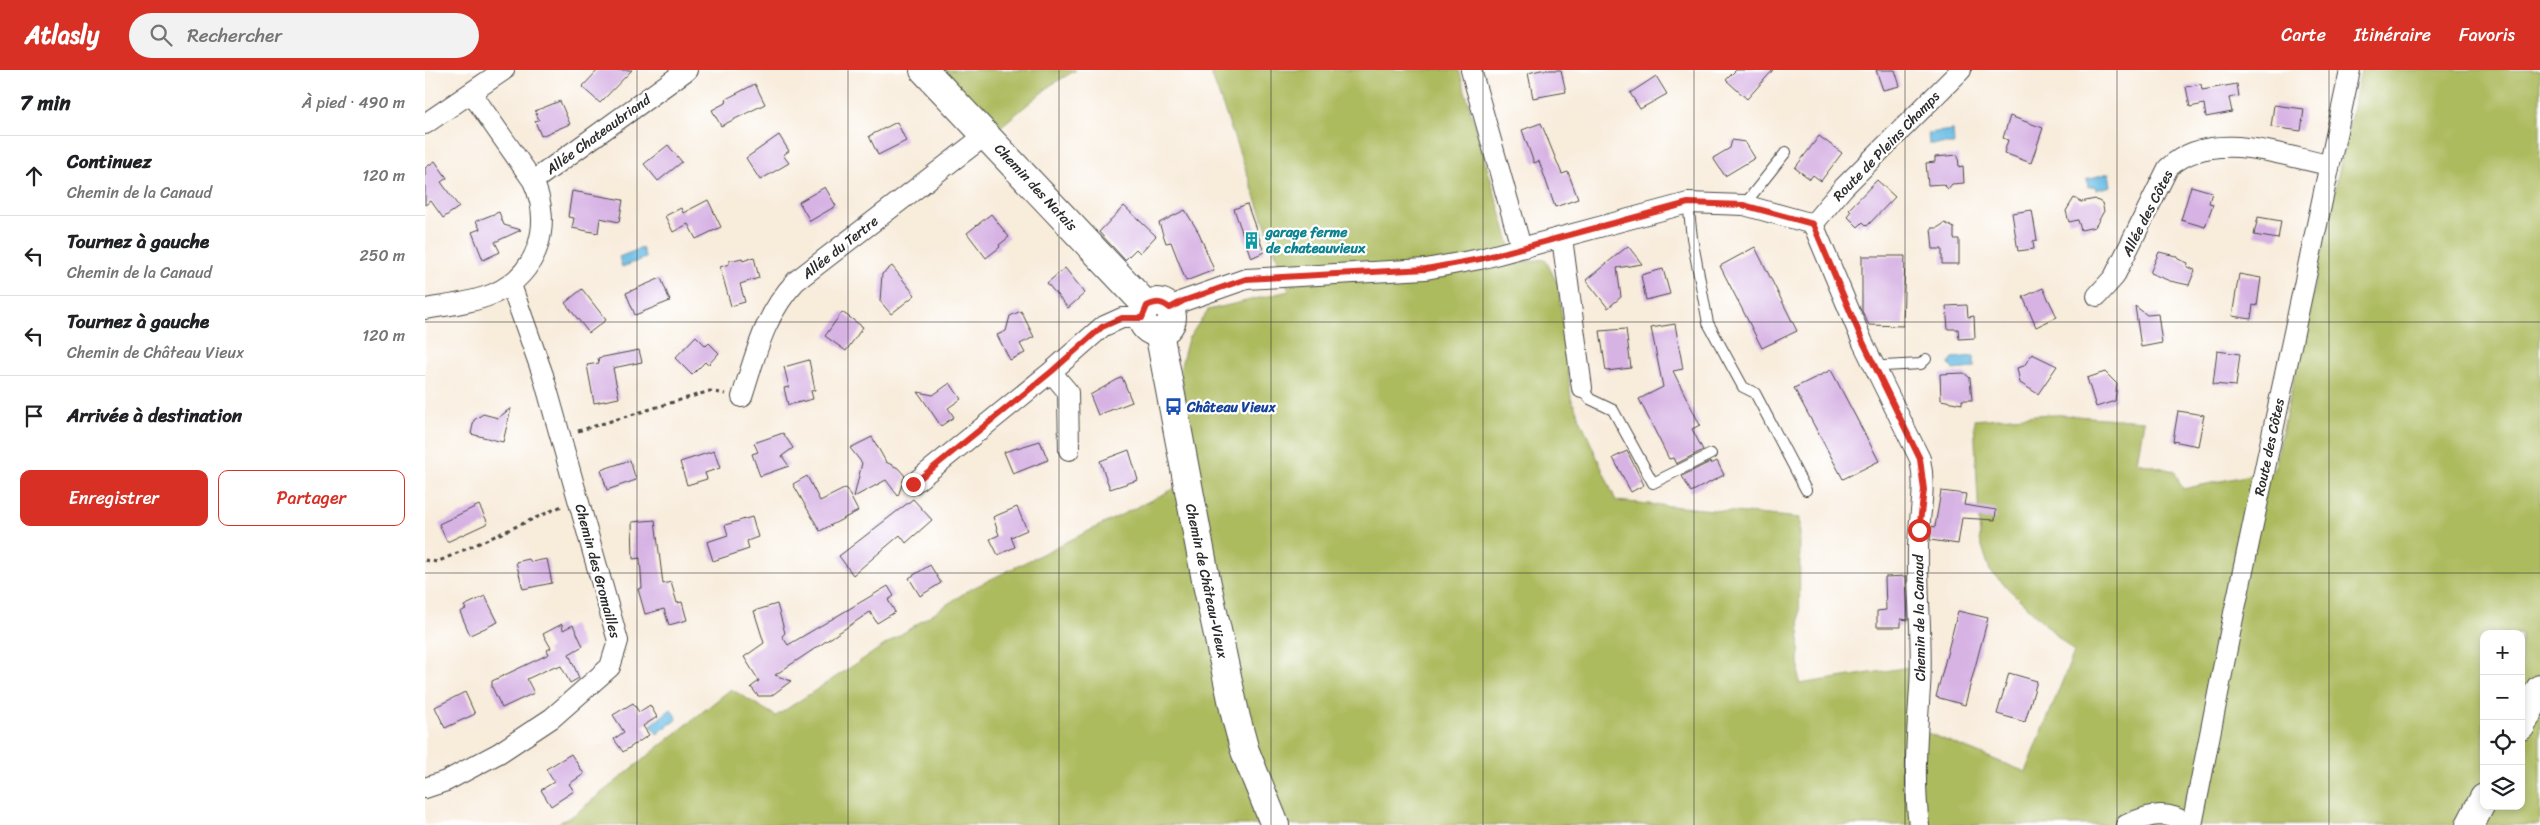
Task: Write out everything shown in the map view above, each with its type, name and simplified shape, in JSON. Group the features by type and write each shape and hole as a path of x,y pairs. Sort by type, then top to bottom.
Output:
{"street":[{"path":"425,124 472,94 504,70"},
{"name":"Allée Chateaubriand","path":"533,180 687,70"},
{"name":"Chemin des Natais","path":"924,70 987,134 1155,316"},
{"path":"1471,70 1521,247"},
{"name":"Route de Pleins Champs","path":"1813,224 1843,188 1961,70"},
{"name":"Route des Côtes","path":"2192,825 2234,613 2350,70"},
{"path":"425,309 472,301 492,295 511,285 523,274 532,261 541,240 542,216 540,196 533,180 472,94"},
{"name":"Allée du Tertre","path":"742,397 765,325 784,294 796,281 987,134"},
{"name":"Allée des Côtes","path":"2097,296 2114,277 2168,168 2178,159 2206,148 2235,146 2329,165"},
{"path":"1108,323 1122,318 1155,316 1204,292 1246,279 1426,269 1480,259 1688,203 1743,205 1813,224"},
{"name":"Chemin de la Canaud","path":"1813,224 1833,275 1920,459 1924,484 1918,549 1920,687 1916,729 1919,825"},
{"path":"1562,238 1582,388"},
{"path":"913,484 1108,323 1119,310 1125,296 1124,283"},
{"name":"Chemin des Gromailles","path":"425,788 446,781 499,753 552,718 610,666 618,641 543,375 511,285"},
{"name":"Chemin de Château-Vieux","path":"1155,316 1203,566 1236,718 1245,751 1275,825"},
{"path":"1051,372 1068,392 1069,450"},
{"path":"2524,720 2540,689"},
{"path":"2470,825 2480,806"},
{"path":"2126,825 2138,819 2163,814 2178,818 2188,825"}],"lane":[{"path":"1743,205 1786,152"},
{"path":"1688,203 1691,238 1708,323 1743,387 1755,393 1806,490"},
{"path":"1876,369 1885,366 1921,364 1926,359"},
{"path":"1582,388 1590,399 1613,410 1653,483 1711,454"}],"path":[{"path":"560,436 710,391 742,397"},
{"path":"425,560 437,562 578,499"}],"green space":[{"path":"934,70 1076,70 1051,85 993,133"},
{"path":"1210,70 1459,70 1515,263 1545,259 1558,285 1571,398 1616,501 1800,518 1799,684 1910,667 1905,724 2026,772 2074,652 1990,571 1980,540 1974,420 2049,414 2144,421 2137,462 2174,471 2183,489 2274,470 2361,70 2540,70 2540,825 554,825 574,815 731,689 776,716 969,590 1196,478 1180,369 1188,339 1208,310 1289,291"}],"water":[{"path":"1953,130 1954,144 1929,144 1928,133"},
{"path":"2109,173 2111,186 2096,190 2095,186 2088,187 2087,179"},
{"path":"642,248 646,258 622,267 619,257"},
{"path":"1974,356 1974,368 1953,370 1949,363 1953,358"},
{"path":"671,709 677,719 657,734 651,725"}],"building":[{"path":"598,70 632,70 600,103 582,87"},
{"path":"1541,70 1561,70 1566,92 1533,98 1528,73"},
{"path":"1736,70 1773,70 1747,99 1726,80"},
{"path":"1876,70 1895,70 1900,86 1883,90"},
{"path":"1656,76 1667,94 1640,109 1630,93"},
{"path":"755,84 765,104 721,126 712,110 727,102 726,99"},
{"path":"2201,84 2202,90 2237,84 2239,96 2229,98 2232,112 2206,117 2204,104 2190,107 2186,87"},
{"path":"560,101 570,124 541,136 535,121 539,120 535,111"},
{"path":"2274,105 2304,109 2301,131 2271,127"},
{"path":"2010,116 2043,128 2031,163 2004,153 2008,140 2003,138"},
{"path":"897,122 906,141 878,155 869,136"},
{"path":"1541,123 1562,174 1568,172 1578,199 1555,207 1539,161 1534,163 1522,130"},
{"path":"779,135 789,151 783,155 789,163 760,180 746,158"},
{"path":"1819,136 1842,153 1821,181 1813,175 1810,179 1795,168"},
{"path":"1732,140 1745,142 1755,158 1725,176 1713,158 1730,148"},
{"path":"668,145 682,162 658,181 644,164"},
{"path":"1958,155 1959,167 1963,166 1964,183 1952,184 1948,189 1943,184 1928,185 1926,163 1935,162 1935,157"},
{"path":"435,161 447,178 441,182 459,207 443,218 431,201 425,205 425,168"},
{"path":"1877,180 1895,197 1867,226 1863,222 1858,227 1847,216 1851,211 1849,209"},
{"path":"2191,186 2212,192 2209,203 2213,204 2205,227 2181,220"},
{"path":"825,187 836,206 810,221 799,202"},
{"path":"572,191 623,200 619,222 600,218 598,233 572,228 574,218 568,217"},
{"path":"2074,198 2081,202 2095,199 2102,203 2104,211 2095,227 2081,230 2078,220 2069,222 2066,211"},
{"path":"708,200 721,227 696,239 688,224 673,232 665,216 681,208 683,213"},
{"name":"garage ferme de chateauvieux","path":"1247,204 1264,252 1251,258 1234,209"},
{"path":"1124,206 1156,236 1140,253 1136,249 1125,260 1099,232"},
{"path":"1185,210 1199,233 1214,270 1186,281 1171,242 1166,243 1159,223"},
{"path":"2032,210 2037,240 2033,241 2034,249 2018,251 2012,213"},
{"path":"499,212 504,225 521,230 495,242 500,252 483,260 472,232 480,229 476,221"},
{"path":"991,214 1009,237 986,258 967,233"},
{"path":"2258,217 2281,221 2278,239 2254,235"},
{"path":"1945,223 1954,228 1954,239 1959,239 1959,264 1942,264 1942,249 1933,249 1931,228 1937,228"},
{"path":"1628,246 1642,264 1617,268 1621,297 1608,308 1586,280"},
{"path":"1755,247 1797,331 1762,348 1720,266"},
{"path":"2159,252 2176,256 2178,259 2188,263 2187,267 2195,270 2189,285 2170,281 2150,273"},
{"path":"1862,256 1905,256 1903,326 1869,325 1862,311"},
{"path":"754,257 759,278 740,284 745,302 731,306 720,267 729,264 729,261 742,258 743,261"},
{"path":"892,266 915,295 891,314 880,301 882,274"},
{"path":"1065,268 1085,293 1068,308 1047,283"},
{"path":"1663,269 1670,294 1646,300 1641,275"},
{"path":"2239,274 2261,278 2257,306 2253,305 2251,319 2232,316"},
{"path":"661,278 670,301 635,315 626,293"},
{"path":"2043,288 2057,317 2036,327 2023,297"},
{"path":"582,289 606,320 589,333 565,303"},
{"path":"1967,305 1968,317 1974,316 1975,338 1959,339 1958,329 1948,329 1946,306"},
{"path":"2135,306 2147,315 2158,314 2162,343 2141,347"},
{"path":"1021,311 1034,337 1020,344 1025,353 1010,360 997,335 1006,331 1010,316"},
{"path":"842,312 863,327 846,351 825,336"},
{"path":"1675,324 1683,369 1673,371 1700,425 1692,429 1703,450 1676,464 1673,458 1669,459 1639,399 1663,387 1651,328"},
{"path":"1626,329 1631,368 1606,371 1600,331"},
{"path":"696,336 706,346 709,343 719,353 708,365 705,362 692,375 675,358"},
{"path":"639,350 642,362 613,368 619,398 594,403 587,365 599,363 598,358"},
{"path":"2217,351 2240,354 2236,386 2213,384"},
{"path":"2032,354 2057,366 2038,394 2020,383 2017,368 2024,366"},
{"path":"809,360 815,390 811,391 813,399 788,405 784,388 789,387 784,367"},
{"path":"1831,370 1879,461 1843,479 1794,388"},
{"path":"2105,372 2117,384 2115,401 2096,407 2087,378"},
{"path":"1964,373 1970,378 1972,400 1962,400 1962,404 1941,400 1940,374"},
{"path":"1122,377 1132,402 1098,415 1090,395"},
{"path":"950,383 961,399 948,408 954,417 941,426 918,392 933,395"},
{"path":"511,408 503,442 471,434 474,420 483,414 498,418"},
{"path":"2178,411 2204,415 2198,446 2173,441"},
{"path":"783,433 793,448 782,456 789,466 760,476 752,454 758,452 754,443"},
{"path":"872,437 886,462 898,468 905,476 898,496 886,480 854,497 862,463 850,448"},
{"path":"1040,441 1048,460 1013,474 1004,452"},
{"path":"1129,450 1138,480 1110,489 1100,461"},
{"path":"714,451 720,468 705,473 707,479 687,485 680,462"},
{"path":"1627,451 1644,485 1631,492 1613,458"},
{"path":"630,460 636,480 607,490 601,470"},
{"path":"1717,461 1724,475 1691,492 1682,476 1710,462 1711,464"},
{"path":"807,476 820,501 846,488 858,511 820,531 793,484"},
{"path":"1941,491 1966,494 1964,505 1996,510 1995,520 1962,518 1958,544 1930,540 1932,526 1935,527"},
{"path":"913,499 932,520 906,543 900,535 853,575 839,556"},
{"path":"479,505 488,523 447,542 439,524"},
{"path":"1017,507 1027,530 1011,537 1015,547 998,555 990,539 999,535 993,517"},
{"path":"752,517 758,537 747,541 749,549 713,561 707,542 728,535 725,525"},
{"path":"655,520 663,584 671,582 677,603 682,602 687,620 669,625 664,609 645,614 638,589 642,588 640,558 633,559 632,522"},
{"path":"529,559 531,562 547,559 552,583 523,589 516,562"},
{"path":"930,565 941,583 920,596 909,578"},
{"path":"1906,576 1908,620 1901,619 1901,627 1877,627 1877,611 1886,610 1885,577"},
{"path":"888,586 894,596 888,600 895,612 877,623 870,612 775,675 791,681 771,696 758,696 751,687 759,681 744,657 764,643 754,611 777,604 785,633 782,636 788,645"},
{"path":"485,596 498,622 470,635 460,612 466,609 464,606"},
{"path":"1958,611 1988,618 1965,705 1936,697"},
{"path":"562,624 563,630 573,625 583,646 569,654 579,678 570,683 561,666 556,668 555,666 527,679 534,693 502,708 492,687 492,681 549,654 547,650 551,648 543,634"},
{"path":"2009,673 2037,681 2025,722 1997,714"},
{"path":"465,692 475,714 445,728 435,707"},
{"path":"633,703 639,712 650,705 657,717 643,726 649,735 623,752 614,739 624,732 613,715"},
{"path":"571,754 584,774 569,784 574,791 551,806 541,790 554,782 546,769"}],"place":[{"name":"garage ferme de chateauvieux","path":"1252,240"},
{"name":"Château Vieux","path":"1173,407"}],"route":[{"path":"913,484 1051,372 1102,327 1122,318 1142,318 1143,311 1147,306 1155,302 1164,303 1170,308 1183,301 1246,279 1426,269 1480,259 1562,238 1675,205 1722,203 1743,205 1813,224 1863,342 1920,459 1924,502 1919,530"}]}
